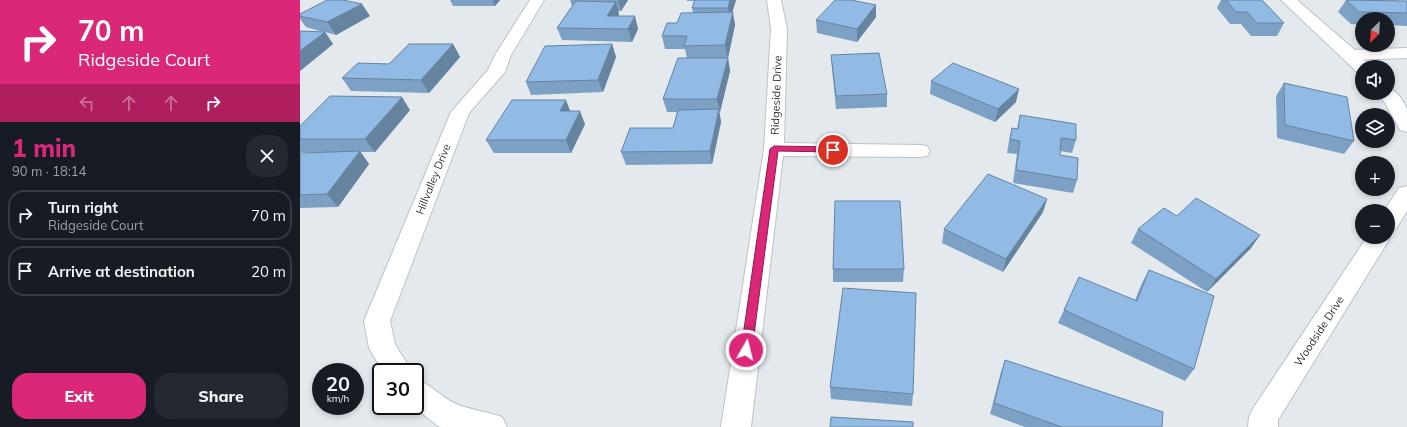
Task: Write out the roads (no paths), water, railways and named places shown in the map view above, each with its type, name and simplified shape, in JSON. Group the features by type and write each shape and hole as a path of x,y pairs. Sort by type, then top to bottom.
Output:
{"street":[{"name":"Hillvalley Drive","path":"392,363 382,348 377,321 460,112 496,72 503,55 537,0"},
{"name":"Ridgeside Drive","path":"736,427 774,149 779,29 774,0"},
{"path":"1288,0 1355,60"},
{"path":"1350,55 1407,53"},
{"path":"1392,100 1407,126"},
{"path":"774,149 920,151"},
{"path":"1395,212 1407,193"},
{"name":"Woodside Drive","path":"1262,427 1264,417 1375,244"},
{"path":"424,398 448,416 492,427"}]}
